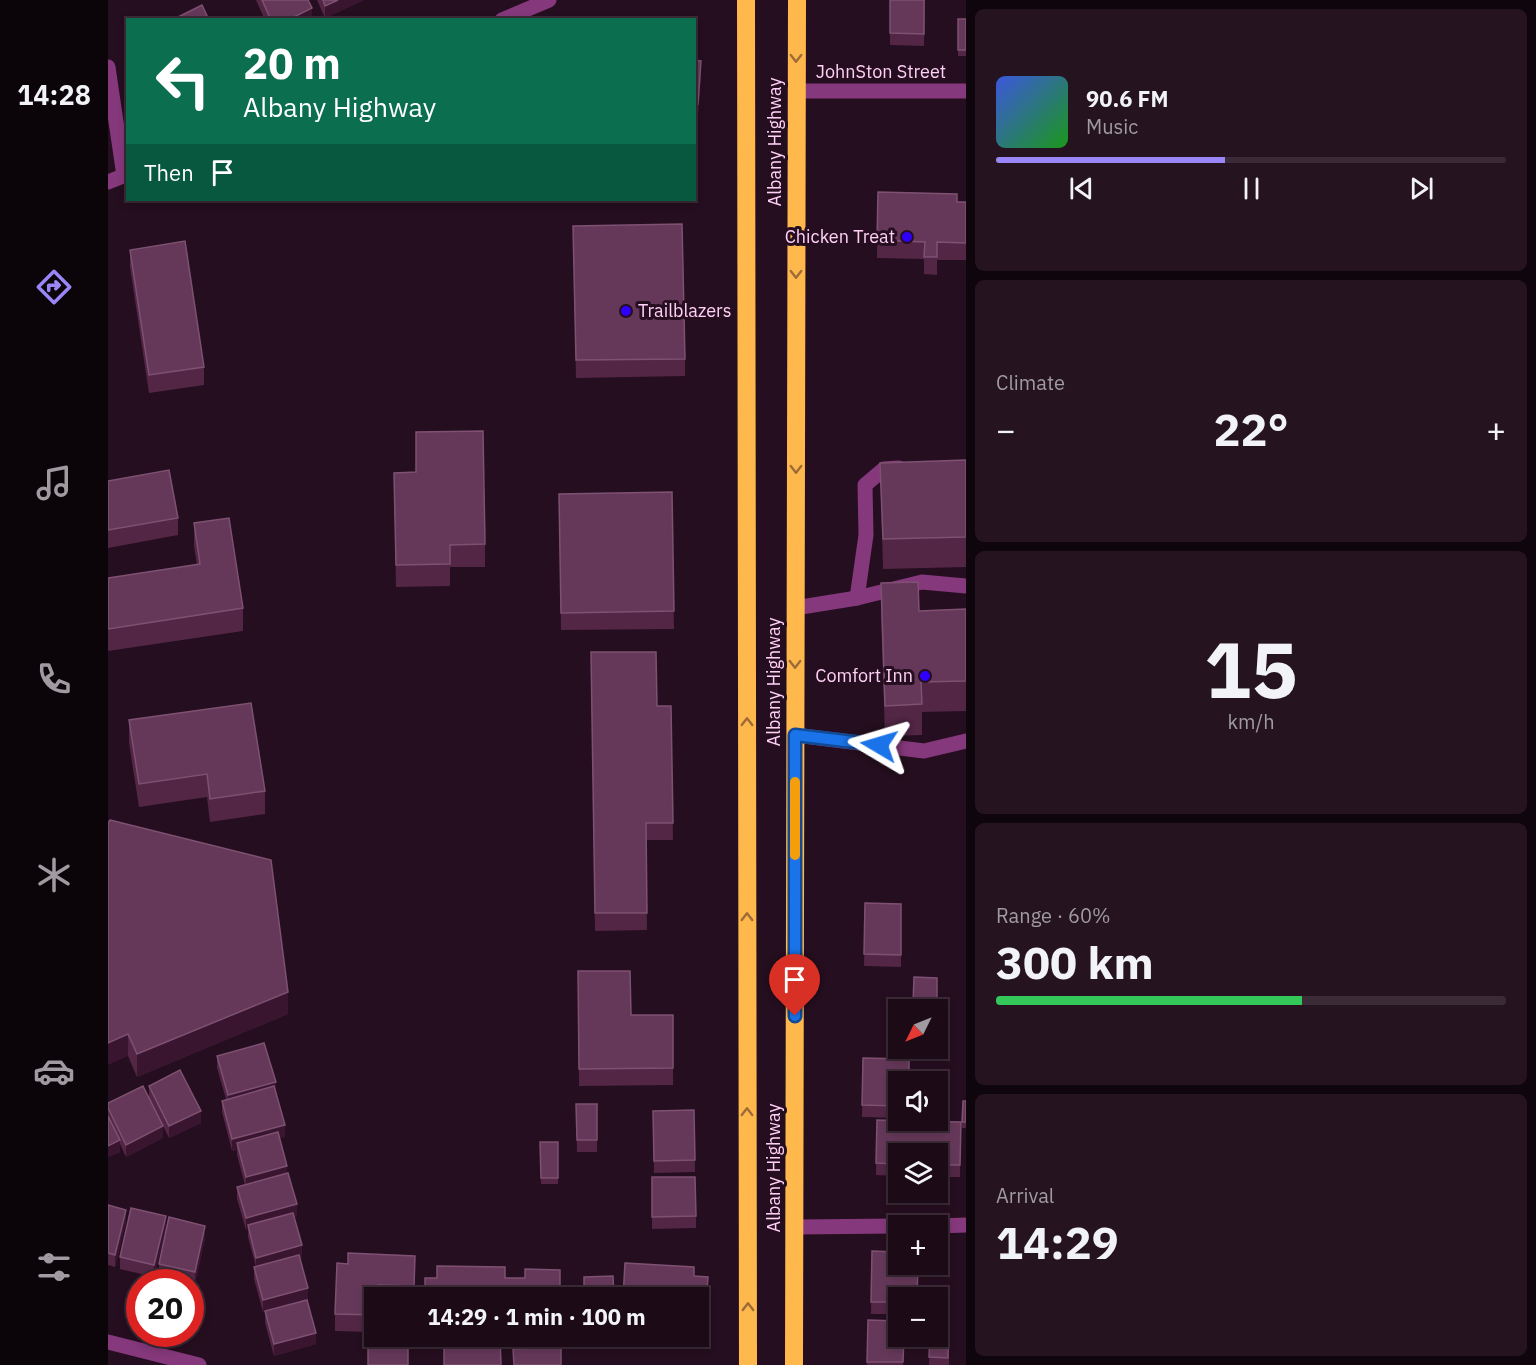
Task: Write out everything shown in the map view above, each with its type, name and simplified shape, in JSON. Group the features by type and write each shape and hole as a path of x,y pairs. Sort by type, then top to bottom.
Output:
{"highway":[{"name":"Albany Highway","path":"746,0 748,1365"},
{"name":"Albany Highway","path":"794,1365 798,0"}],"street":[{"path":"507,18 549,0"},
{"path":"108,67 126,175 108,182"},
{"name":"JohnSton Street","path":"796,91 966,91"},
{"path":"857,597 866,536 865,485 884,469 918,468"},
{"path":"795,608 922,582 966,586"},
{"path":"795,735 924,751 966,741"},
{"path":"948,1226 966,1225"},
{"path":"795,1227 888,1226"},
{"path":"108,1342 199,1365"}],"building":[{"path":"262,0 308,0 312,8 292,18 270,18"},
{"path":"323,0 338,0 325,6"},
{"path":"890,0 924,0 924,34 890,33"},
{"path":"202,5 208,18 176,18"},
{"path":"958,19 966,19 966,50 958,50"},
{"path":"696,60 701,61 698,104 696,104"},
{"path":"878,192 957,194 957,202 966,202 966,243 937,242 937,257 924,257 925,242 877,240"},
{"path":"682,224 685,359 576,360 573,226"},
{"path":"185,241 204,367 149,375 130,250"},
{"path":"483,431 485,544 450,545 450,564 396,565 394,473 416,472 416,432"},
{"path":"966,460 966,537 883,539 880,463"},
{"path":"169,470 178,518 108,530 108,481"},
{"path":"672,492 674,611 561,613 559,494"},
{"path":"229,518 243,608 108,629 108,578 200,564 194,523"},
{"name":"Comfort Inn","path":"918,582 919,611 966,609 966,681 921,682 922,704 885,706 881,583"},
{"path":"591,652 656,652 657,706 671,706 673,823 646,823 647,913 595,913"},
{"path":"251,703 265,791 210,799 207,774 139,784 129,720"},
{"path":"110,820 271,860 288,992 137,1054 128,1034 108,1043 108,823"},
{"path":"865,903 901,904 901,955 864,954"},
{"path":"578,971 630,971 631,1015 673,1015 673,1068 579,1069"},
{"path":"914,977 937,978 937,999 913,999"},
{"path":"264,1043 276,1082 228,1095 217,1056"},
{"path":"863,1058 909,1059 909,1071 888,1071 888,1106 862,1105"},
{"path":"180,1070 201,1111 169,1126 149,1086"},
{"path":"143,1086 163,1126 126,1145 108,1108 108,1103"},
{"path":"274,1086 285,1125 232,1139 222,1101"},
{"path":"963,1101 966,1101 966,1122 962,1122"},
{"path":"576,1104 597,1104 597,1140 577,1140"},
{"path":"694,1110 695,1160 654,1161 653,1111"},
{"path":"108,1116 120,1140 108,1146"},
{"path":"877,1120 888,1120 888,1131 948,1131 948,1122 961,1122 960,1165 948,1165 948,1143 888,1143 888,1164 876,1163"},
{"path":"278,1132 287,1166 246,1177 237,1143"},
{"path":"540,1142 558,1142 558,1178 541,1178"},
{"path":"288,1173 297,1204 246,1218 237,1187"},
{"path":"652,1177 695,1177 696,1216 652,1217"},
{"path":"108,1205 126,1210 115,1255 108,1253"},
{"path":"131,1208 166,1216 154,1265 120,1257"},
{"path":"293,1213 302,1245 256,1258 248,1225"},
{"path":"169,1217 205,1226 196,1269 182,1269 159,1264"},
{"path":"872,1251 888,1252 888,1275 918,1275 917,1287 888,1287 888,1302 871,1302"},
{"path":"348,1253 415,1256 414,1286 364,1287 364,1315 335,1314 337,1263 348,1264"},
{"path":"299,1255 308,1288 263,1300 254,1267"},
{"path":"625,1263 694,1267 694,1276 708,1277 707,1287 624,1287"},
{"path":"437,1266 505,1267 505,1278 525,1278 525,1269 560,1270 560,1287 425,1287 425,1278 437,1278"},
{"path":"613,1276 614,1287 573,1287 584,1286 584,1277"},
{"path":"307,1300 316,1333 274,1344 265,1311"},
{"path":"949,1315 948,1358 929,1357 929,1347 948,1347"},
{"path":"868,1320 888,1321 888,1347 904,1347 903,1362 867,1362"},
{"path":"368,1347 408,1347 408,1365 368,1365"},
{"path":"444,1347 500,1347 501,1365 444,1365"},
{"path":"561,1347 561,1365 514,1365 513,1349"}],"slow traffic":[{"path":"795,782 795,855"}],"place":[{"name":"Chicken Treat","path":"907,237"},
{"name":"Trailblazers","path":"626,311"},
{"name":"Comfort Inn","path":"925,676"}],"route":[{"path":"795,1016 795,735 879,745"}]}
